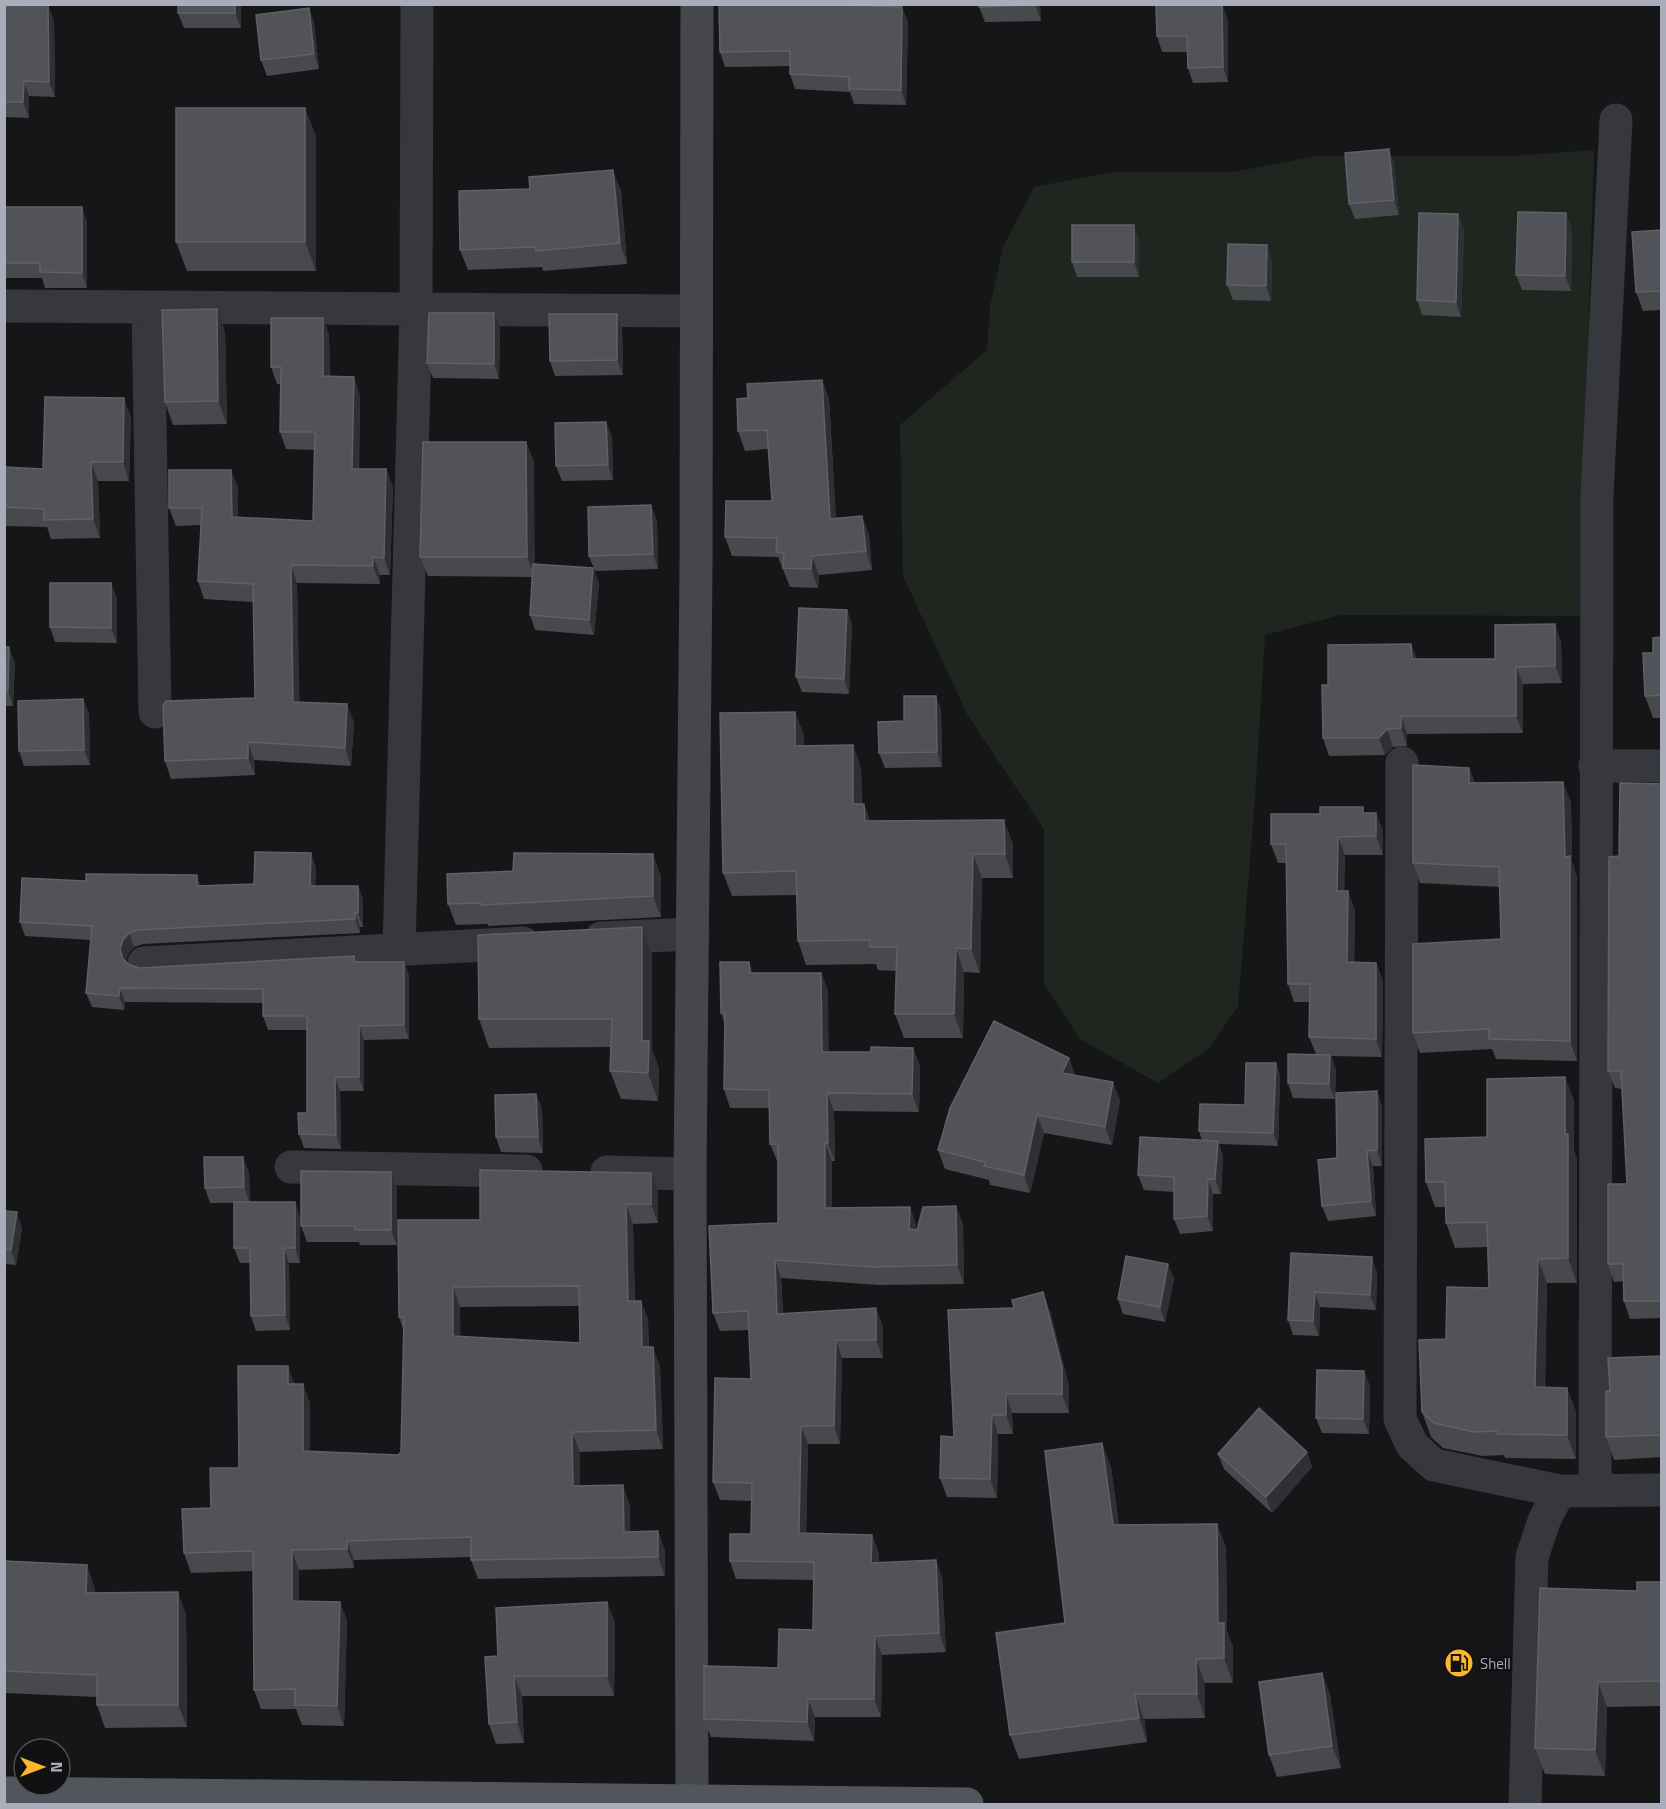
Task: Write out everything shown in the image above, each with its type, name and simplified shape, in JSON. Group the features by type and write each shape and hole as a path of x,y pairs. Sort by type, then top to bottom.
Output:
{"main road":[{"path":"4,1793 692,1803 967,1804"}],"street":[{"path":"399,949 416,309 417,4"},
{"path":"692,1803 690,1174 696,4"},
{"path":"1595,1491 1597,495 1617,120"},
{"path":"4,306 696,311"},
{"path":"148,308 154,711"},
{"path":"1402,763 1400,1419 1412,1445 1434,1465 1559,1491 1662,1490"},
{"path":"1595,766 1662,766"},
{"path":"144,963 693,934"},
{"path":"291,1167 690,1174"},
{"path":"1525,1804 1532,1557 1544,1521 1559,1491"}],"shaded area":[{"path":"1594,150 1580,616 1341,615 1265,635 1255,799 1238,1007 1209,1048 1158,1083 1080,1039 1044,984 1044,829 968,716 903,576 900,425 987,350 990,306 1003,247 1034,187 1112,172 1233,172 1317,156 1512,156"}],"building":[{"path":"178,4 235,4 235,13 178,13"},
{"path":"719,4 845,4 902,7 901,90 849,89 849,77 790,74 790,51 720,52"},
{"path":"979,4 1035,4 1035,5 979,7"},
{"path":"1222,4 1223,67 1188,68 1187,36 1157,36 1156,5"},
{"path":"48,5 49,82 24,81 23,102 4,102 4,6"},
{"path":"309,8 314,54 261,60 256,15"},
{"path":"176,108 305,108 305,242 176,242"},
{"path":"1389,149 1394,200 1349,204 1345,153"},
{"path":"613,170 620,243 536,251 535,247 460,250 459,191 530,189 529,177"},
{"path":"4,207 82,207 82,273 40,272 40,263 4,263"},
{"path":"1518,212 1566,213 1565,276 1516,275"},
{"path":"1419,213 1458,214 1456,302 1417,300"},
{"path":"1072,225 1134,225 1134,262 1072,262"},
{"path":"1662,230 1662,291 1636,292 1632,232"},
{"path":"1228,244 1267,245 1266,286 1227,285"},
{"path":"217,309 218,401 165,402 162,310"},
{"path":"429,313 494,313 494,364 427,363"},
{"path":"549,314 617,314 617,360 550,361"},
{"path":"271,318 323,318 323,376 354,377 352,469 386,469 384,558 373,557 373,566 291,565 293,702 347,704 345,748 248,742 248,758 165,761 163,706 166,701 255,698 253,584 198,581 202,508 169,508 169,470 231,470 232,517 313,521 315,432 280,432 281,367 271,367"},
{"path":"822,380 830,519 862,516 866,551 812,556 811,569 783,568 784,553 776,552 777,538 725,537 726,501 772,501 767,430 738,431 737,399 748,398 747,384"},
{"path":"45,397 124,398 123,462 91,462 93,519 44,520 44,509 4,507 4,467 43,469"},
{"path":"606,422 608,465 556,466 555,423"},
{"path":"423,442 526,442 527,557 420,557"},
{"path":"651,505 653,554 589,556 588,507"},
{"path":"533,564 593,568 589,620 530,615"},
{"path":"50,583 111,583 111,628 50,627"},
{"path":"799,608 847,610 844,679 796,677"},
{"path":"1555,624 1555,666 1516,667 1516,716 1401,716 1401,728 1387,729 1379,738 1323,738 1322,685 1328,685 1328,645 1411,644 1412,659 1495,659 1495,625"},
{"path":"1662,637 1662,695 1645,696 1643,653 1653,653 1653,638"},
{"path":"4,647 9,647 8,691 4,691"},
{"path":"904,696 936,696 937,752 879,753 878,722 904,721"},
{"path":"83,699 84,750 19,751 18,701"},
{"path":"795,712 795,746 853,745 853,804 864,804 865,821 1004,820 1005,854 973,854 971,949 956,948 954,1014 895,1014 897,947 870,947 870,940 798,941 796,871 723,873 720,713"},
{"path":"1413,765 1469,768 1469,783 1563,782 1565,857 1570,856 1570,1041 1489,1039 1489,1029 1413,1033 1413,944 1501,939 1499,867 1413,863"},
{"path":"1620,783 1662,784 1662,1301 1624,1301 1623,1264 1608,1264 1608,1184 1627,1184 1621,1071 1608,1071 1609,857 1619,856"},
{"path":"1320,807 1363,807 1363,813 1376,813 1376,836 1338,837 1337,891 1348,891 1347,962 1376,963 1376,1039 1309,1037 1310,984 1288,984 1286,844 1271,844 1271,814 1320,814"},
{"path":"255,852 311,853 310,886 358,886 358,913 355,913 355,919 138,930 129,933 120,949 123,959 130,965 140,968 354,956 354,962 404,962 404,1025 359,1026 359,1077 335,1077 336,1135 299,1134 298,1113 307,1113 307,1016 263,1016 263,989 120,988 119,996 86,993 92,926 20,922 22,878 86,881 86,874 197,875 197,886 254,884"},
{"path":"514,853 653,854 653,896 481,905 481,903 448,904 447,874 513,871"},
{"path":"642,927 642,1041 649,1041 648,1073 610,1071 612,1019 479,1019 478,935"},
{"path":"720,962 749,962 750,973 821,973 822,1052 871,1052 871,1047 913,1048 912,1094 827,1093 828,1143 825,1143 825,1208 910,1207 909,1229 917,1230 923,1207 956,1206 957,1265 872,1267 775,1260 777,1314 876,1308 876,1340 836,1340 834,1426 801,1426 799,1533 872,1535 871,1563 936,1560 939,1633 875,1636 874,1699 808,1699 807,1722 704,1719 704,1666 778,1668 779,1629 813,1630 814,1562 730,1561 730,1534 751,1534 752,1483 713,1482 715,1378 751,1379 748,1311 713,1313 709,1226 778,1223 778,1144 770,1144 769,1090 724,1089 725,1013 721,1013"},
{"path":"994,1021 1069,1058 1062,1073 1113,1082 1105,1127 1037,1115 1024,1175 984,1166 985,1162 938,1150 950,1108"},
{"path":"1288,1054 1330,1055 1329,1084 1288,1083"},
{"path":"1246,1063 1276,1063 1273,1133 1199,1131 1200,1104 1245,1105"},
{"path":"1565,1077 1565,1134 1568,1134 1568,1258 1538,1259 1535,1387 1567,1388 1567,1435 1474,1432 1434,1423 1422,1412 1419,1340 1446,1339 1447,1287 1489,1288 1487,1222 1446,1223 1445,1182 1426,1182 1425,1139 1487,1137 1487,1079"},
{"path":"1377,1091 1377,1150 1367,1151 1371,1201 1322,1206 1318,1160 1337,1158 1336,1093"},
{"path":"536,1094 538,1137 496,1137 495,1095"},
{"path":"1140,1137 1218,1141 1215,1179 1208,1179 1207,1216 1174,1219 1174,1177 1138,1175"},
{"path":"204,1157 243,1157 244,1187 205,1188"},
{"path":"480,1170 651,1173 651,1204 626,1204 628,1301 641,1301 642,1347 653,1347 656,1430 572,1432 573,1486 623,1485 624,1532 658,1531 658,1557 471,1560 471,1537 347,1541 347,1549 292,1550 292,1601 340,1602 337,1706 295,1705 295,1689 254,1690 253,1551 184,1553 182,1509 211,1508 210,1468 239,1468 238,1366 288,1366 288,1384 303,1384 303,1451 398,1455 401,1452 404,1317 399,1317 398,1220 480,1220","holes":["579,1286 580,1343 453,1336 453,1287"]},
{"path":"301,1171 391,1172 391,1230 355,1230 355,1226 301,1226"},
{"path":"234,1202 295,1202 295,1248 284,1248 285,1315 251,1316 250,1248 234,1248"},
{"path":"4,1211 17,1212 11,1250 4,1249"},
{"path":"1291,1253 1372,1257 1370,1295 1315,1292 1313,1321 1288,1320"},
{"path":"1126,1256 1168,1264 1160,1307 1118,1299"},
{"path":"1043,1292 1062,1367 1062,1394 1006,1394 1006,1415 992,1415 990,1479 940,1478 941,1436 954,1437 948,1310 1014,1308 1012,1300"},
{"path":"1662,1356 1662,1435 1606,1437 1606,1391 1610,1391 1608,1358"},
{"path":"1317,1370 1364,1371 1363,1419 1316,1418"},
{"path":"1259,1408 1307,1452 1266,1497 1218,1454"},
{"path":"1102,1443 1113,1525 1217,1524 1218,1623 1224,1623 1224,1658 1196,1659 1197,1694 1135,1694 1139,1718 1010,1735 996,1633 1065,1623 1045,1451"},
{"path":"4,1561 87,1565 86,1593 178,1592 178,1705 97,1705 97,1675 4,1671"},
{"path":"1637,1582 1662,1582 1662,1681 1598,1682 1595,1750 1535,1748 1540,1588 1637,1591"},
{"path":"607,1602 607,1676 514,1676 517,1722 489,1724 485,1657 498,1656 496,1608"},
{"path":"1322,1673 1332,1746 1269,1755 1259,1682"}],"place":[{"name":"Shell","path":"1459,1663"}]}
